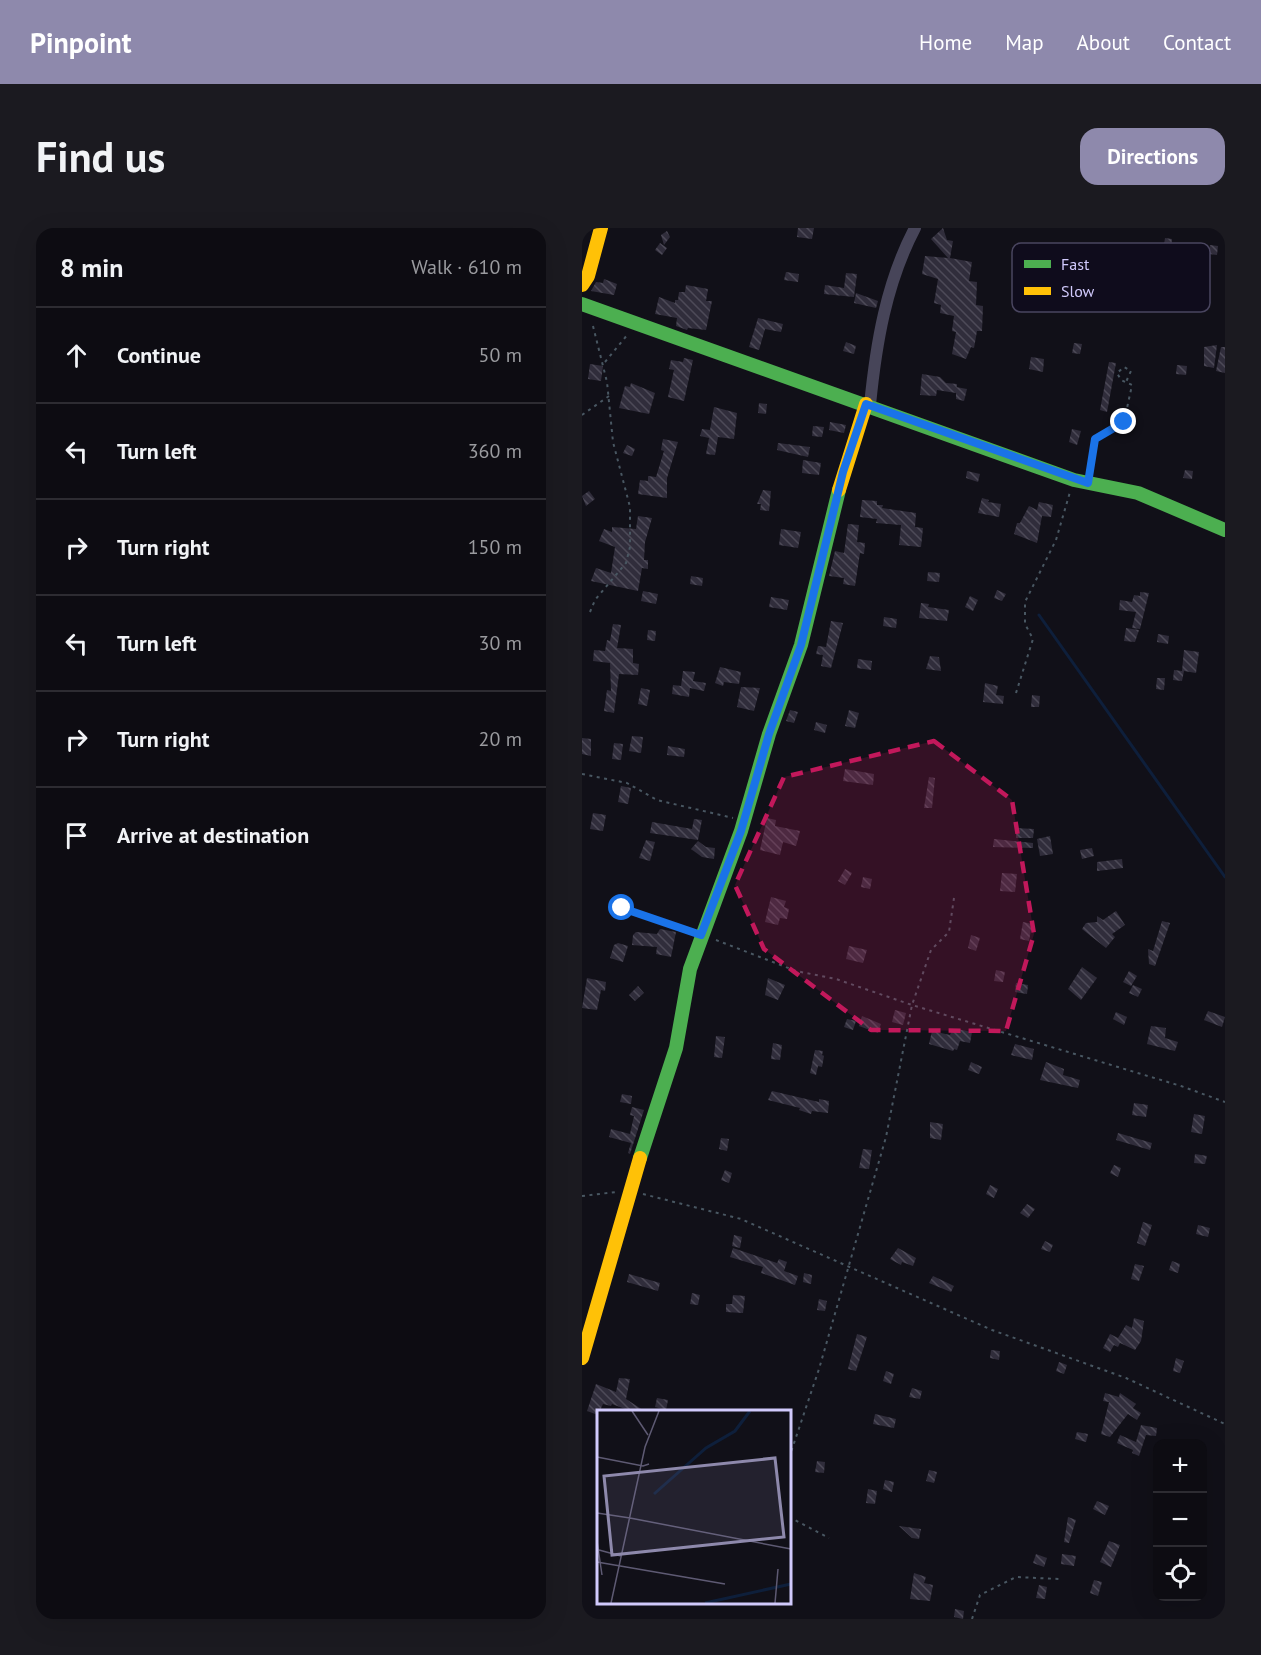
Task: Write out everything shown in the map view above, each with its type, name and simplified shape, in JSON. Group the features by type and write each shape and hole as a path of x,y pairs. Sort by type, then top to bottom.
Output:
{"street":[{"path":"582,285 588,276 601,228"},
{"path":"582,1358 648,1131 676,1047 690,969 744,821 769,734 801,645 843,472 868,405 882,321 899,257 915,228"},
{"path":"584,305 1074,480 1138,493 1225,530"}],"path":[{"path":"584,305 604,363 613,441 629,497 630,547 623,568 595,600 590,612"},
{"path":"604,363 639,324"},
{"path":"1088,483 1095,439 1124,422 1132,385 1121,380 1117,373 1124,367 1131,371 1126,382"},
{"path":"582,415 609,396"},
{"path":"1016,693 1033,639 1025,624 1025,602 1056,540 1074,480"},
{"path":"582,774 627,783 657,800 744,821"},
{"path":"790,1455 819,1370 885,1137 912,1005 931,950 949,932 954,898"},
{"path":"622,908 796,971 836,979 912,1005 1181,1086 1225,1102"},
{"path":"582,1196 632,1192 741,1219 992,1330 1126,1378 1225,1424"},
{"path":"790,1519 828,1538"},
{"path":"972,1619 980,1594 1016,1577 1059,1579"}],"highlighted area":[{"path":"934,741 1012,800 1034,934 1006,1031 871,1030 764,949 735,885 784,777"}],"building":[{"path":"798,228 814,228 812,239 797,237"},
{"path":"943,228 947,240 953,241 950,258 972,262 969,281 977,282 976,305 983,306 982,331 977,331 974,348 971,347 966,359 952,354 956,332 952,331 954,316 940,313 941,305 934,303 938,279 922,274 925,256 948,258 931,239"},
{"path":"667,231 670,237 664,245 661,235"},
{"path":"1165,238 1172,239 1172,243 1164,243"},
{"path":"660,243 667,248 662,255 655,250"},
{"path":"1210,245 1218,246 1217,255 1210,254"},
{"path":"786,272 799,274 798,282 784,280"},
{"path":"846,273 857,274 854,297 824,294 825,285 844,288"},
{"path":"604,279 617,284 614,295 591,291 596,282 603,283"},
{"path":"686,285 708,289 706,301 712,301 706,330 688,328 687,330 676,326 677,318 655,314 659,297 675,303 679,292 685,292"},
{"path":"856,293 878,301 876,308 854,303"},
{"path":"758,318 783,324 781,332 765,329 759,350 749,347"},
{"path":"846,342 856,346 854,354 843,351"},
{"path":"1074,343 1082,344 1080,354 1072,353"},
{"path":"1217,345 1214,368 1204,366 1204,347"},
{"path":"1221,347 1225,347 1225,373 1216,371"},
{"path":"1031,357 1044,359 1043,372 1029,369"},
{"path":"684,358 693,360 684,401 668,397 674,370 669,369 671,360 683,362"},
{"path":"1109,362 1116,363 1107,412 1100,410"},
{"path":"590,364 603,366 601,381 588,379"},
{"path":"1177,365 1187,366 1186,375 1176,374"},
{"path":"922,374 940,377 946,383 957,384 956,393 937,390 936,396 920,395"},
{"path":"631,383 655,393 649,414 619,408 625,386 630,387"},
{"path":"956,387 967,389 964,401 956,399"},
{"path":"759,403 767,404 766,414 758,413"},
{"path":"714,407 737,413 734,439 718,437 715,455 706,454 709,438 700,436 702,429 710,430"},
{"path":"830,422 846,425 844,433 829,430"},
{"path":"813,426 824,427 822,437 812,436"},
{"path":"1072,429 1081,431 1077,445 1069,442"},
{"path":"663,439 678,442 667,478 667,498 638,494 640,480 648,481 648,476 656,477 664,451 661,450"},
{"path":"778,443 810,447 808,457 777,450"},
{"path":"627,445 635,449 632,456 623,453"},
{"path":"803,460 821,463 819,475 802,473"},
{"path":"1185,470 1193,471 1192,479 1183,478"},
{"path":"967,471 980,474 978,482 966,478"},
{"path":"763,490 771,491 769,511 760,510 761,504 757,504"},
{"path":"589,491 595,499 586,506 582,496"},
{"path":"982,498 989,500 988,502 1001,504 999,517 978,513"},
{"path":"862,500 877,501 877,505 883,505 882,508 916,513 915,527 923,528 921,547 899,545 901,525 876,523 877,519 860,517"},
{"path":"1039,502 1053,505 1051,517 1042,516 1037,543 1014,534 1017,523 1020,523 1029,506 1037,510"},
{"path":"638,516 652,518 645,542 644,560 648,560 648,569 642,568 638,591 591,581 596,568 611,573 615,547 599,541 604,529 612,532 612,527 636,529"},
{"path":"848,524 859,525 857,542 865,543 864,554 860,553 855,586 843,584 844,578 829,576 835,551 844,553"},
{"path":"781,529 801,532 798,548 779,545"},
{"path":"928,572 940,573 939,582 927,581"},
{"path":"691,576 703,578 702,586 690,584"},
{"path":"997,590 1006,594 1002,601 994,598"},
{"path":"643,591 658,594 656,604 641,601"},
{"path":"1140,592 1149,593 1140,629 1132,628 1136,612 1119,610 1120,600 1132,602 1134,595 1140,596"},
{"path":"970,596 978,600 973,611 965,607"},
{"path":"771,597 789,600 787,610 769,607"},
{"path":"921,603 929,604 928,607 949,610 947,621 919,618"},
{"path":"884,617 897,619 896,628 883,626"},
{"path":"831,621 843,623 831,668 821,666 823,655 816,654 818,646 826,647"},
{"path":"613,624 621,625 617,648 633,649 633,663 639,664 638,675 619,674 614,713 604,711 607,690 611,691 610,663 593,661 594,650 605,651 607,640 610,641"},
{"path":"1126,628 1139,630 1135,642 1124,641"},
{"path":"648,630 656,631 655,641 647,640"},
{"path":"1158,634 1169,636 1168,644 1157,642"},
{"path":"1184,650 1199,652 1196,673 1184,671 1182,681 1173,680 1174,670 1182,671"},
{"path":"930,656 939,657 941,671 926,669"},
{"path":"858,659 872,661 871,670 857,668"},
{"path":"720,667 741,672 739,684 724,682 723,686 715,683"},
{"path":"683,671 695,672 693,681 706,683 704,691 690,688 689,697 672,694 673,685 681,686"},
{"path":"1157,678 1165,678 1164,690 1156,689"},
{"path":"985,683 998,686 996,695 1004,696 1003,704 983,702"},
{"path":"741,687 760,688 754,711 737,707"},
{"path":"641,688 650,690 647,706 638,704"},
{"path":"1032,695 1040,696 1039,707 1031,707"},
{"path":"790,710 798,712 794,723 786,721"},
{"path":"849,710 859,713 855,728 845,726"},
{"path":"816,722 827,725 825,733 814,730"},
{"path":"632,736 643,737 641,753 629,751"},
{"path":"582,738 591,739 591,756 582,754"},
{"path":"614,743 623,744 621,760 612,759"},
{"path":"668,746 685,749 684,757 667,755"},
{"path":"845,769 874,774 873,785 843,781"},
{"path":"929,777 935,778 932,808 924,808"},
{"path":"621,786 631,788 628,804 618,802"},
{"path":"593,813 606,815 603,831 590,829"},
{"path":"767,818 776,820 775,826 800,831 796,846 783,842 780,855 760,850"},
{"path":"694,819 702,820 698,840 650,833 652,822 692,829"},
{"path":"1016,828 1034,829 1033,838 1016,838"},
{"path":"1050,836 1053,854 1040,856 1037,839"},
{"path":"994,839 1033,843 1033,848 993,847"},
{"path":"646,840 655,842 650,861 639,858"},
{"path":"698,841 706,847 715,848 714,859 702,857 691,849"},
{"path":"1092,848 1094,856 1082,859 1080,850"},
{"path":"1122,859 1123,868 1097,871 1097,862"},
{"path":"845,869 852,873 845,885 838,881"},
{"path":"1002,873 1017,874 1015,892 1000,891"},
{"path":"863,877 872,879 870,889 861,887"},
{"path":"771,897 786,901 784,907 789,909 787,919 780,918 778,925 765,922"},
{"path":"1116,911 1125,925 1112,934 1115,937 1106,948 1082,929 1086,923 1097,922 1097,916 1103,920"},
{"path":"1162,921 1170,923 1155,966 1149,964 1148,949 1153,951"},
{"path":"1023,922 1032,924 1029,941 1020,939"},
{"path":"660,929 676,932 671,957 656,954 657,947 632,945 633,935 636,932 657,934"},
{"path":"971,935 980,938 976,951 968,948"},
{"path":"618,943 628,946 623,962 610,958 614,945"},
{"path":"849,946 867,950 863,963 846,959"},
{"path":"1082,967 1097,978 1081,1000 1068,989"},
{"path":"996,970 1005,972 1003,982 994,981"},
{"path":"1129,971 1137,976 1131,986 1123,982"},
{"path":"587,978 606,982 605,991 601,990 597,1010 582,1008"},
{"path":"768,978 785,985 778,1000 765,995"},
{"path":"1016,983 1028,985 1027,994 1015,992"},
{"path":"1133,985 1142,989 1138,997 1129,993"},
{"path":"638,986 644,993 635,1001 629,995"},
{"path":"895,1010 906,1013 903,1025 892,1022"},
{"path":"1208,1011 1225,1017 1222,1027 1204,1020"},
{"path":"1116,1012 1127,1017 1124,1025 1113,1019"},
{"path":"862,1016 881,1024 878,1033 859,1026"},
{"path":"847,1019 856,1021 853,1030 844,1027"},
{"path":"1151,1026 1166,1028 1165,1038 1178,1042 1175,1051 1147,1044"},
{"path":"952,1030 972,1032 970,1043 960,1041 957,1050 953,1051 929,1044 932,1031 950,1035"},
{"path":"716,1036 725,1037 722,1058 714,1057"},
{"path":"773,1043 782,1045 780,1060 771,1059"},
{"path":"1015,1044 1034,1049 1032,1060 1011,1055"},
{"path":"815,1050 823,1051 824,1056 822,1067 818,1066 816,1075 810,1073"},
{"path":"971,1062 982,1067 979,1074 968,1070"},
{"path":"1046,1062 1064,1069 1063,1075 1080,1080 1078,1088 1040,1080"},
{"path":"772,1091 819,1102 819,1099 829,1101 828,1113 812,1111 811,1114 799,1110 800,1108 768,1100"},
{"path":"622,1094 632,1096 631,1104 620,1102"},
{"path":"1134,1103 1148,1105 1146,1117 1132,1115"},
{"path":"632,1107 644,1110 630,1154 628,1153 631,1143 609,1137 611,1129 630,1134 634,1116 630,1115"},
{"path":"1194,1114 1205,1116 1202,1134 1191,1132"},
{"path":"930,1122 943,1124 941,1140 930,1138"},
{"path":"1118,1133 1152,1143 1150,1150 1116,1140"},
{"path":"721,1138 729,1139 727,1151 719,1149"},
{"path":"863,1149 872,1150 869,1169 859,1168"},
{"path":"1195,1154 1207,1156 1205,1164 1194,1163"},
{"path":"1114,1165 1121,1168 1118,1177 1110,1173"},
{"path":"725,1170 732,1173 729,1183 721,1180"},
{"path":"990,1185 998,1189 994,1198 986,1194"},
{"path":"1027,1204 1035,1209 1028,1218 1020,1213"},
{"path":"1143,1222 1152,1225 1145,1246 1137,1243"},
{"path":"1198,1225 1210,1228 1208,1237 1196,1234"},
{"path":"734,1235 742,1237 740,1248 732,1246"},
{"path":"1045,1241 1053,1245 1050,1252 1041,1249"},
{"path":"733,1248 777,1263 779,1259 787,1262 784,1271 798,1276 795,1285 761,1273 763,1267 730,1257"},
{"path":"898,1248 916,1258 913,1266 902,1262 901,1265 890,1259"},
{"path":"1172,1261 1180,1264 1178,1273 1169,1270"},
{"path":"1135,1264 1144,1266 1139,1281 1131,1279"},
{"path":"804,1273 812,1275 811,1284 803,1282"},
{"path":"629,1274 660,1283 658,1291 627,1282"},
{"path":"933,1276 954,1286 951,1292 929,1283"},
{"path":"692,1293 700,1295 698,1305 690,1304"},
{"path":"733,1295 745,1296 743,1313 726,1312 726,1304 732,1304"},
{"path":"819,1299 827,1301 825,1311 817,1310"},
{"path":"1134,1318 1144,1321 1141,1341 1135,1350 1120,1343 1118,1347 1114,1345 1110,1352 1103,1348 1110,1334 1118,1338 1126,1325 1132,1328"},
{"path":"857,1334 867,1337 856,1371 848,1369"},
{"path":"991,1350 1000,1351 999,1360 990,1358"},
{"path":"1176,1358 1184,1361 1180,1373 1173,1371"},
{"path":"1059,1362 1067,1365 1064,1374 1056,1371"},
{"path":"886,1371 894,1374 891,1384 883,1381"},
{"path":"619,1378 630,1379 626,1399 643,1410 628,1410 612,1404 611,1406 603,1404 600,1410 597,1410 597,1415 587,1411 596,1384 616,1392"},
{"path":"912,1388 922,1391 920,1399 909,1397"},
{"path":"1105,1393 1119,1397 1120,1393 1136,1404 1133,1408 1141,1413 1137,1420 1128,1414 1110,1437 1101,1434 1109,1402 1103,1401"},
{"path":"657,1398 668,1400 666,1410 655,1407"},
{"path":"875,1414 896,1419 894,1428 873,1424"},
{"path":"1141,1425 1157,1428 1156,1436 1146,1435 1139,1456 1132,1453 1133,1450 1117,1443 1120,1435 1136,1442"},
{"path":"1077,1432 1088,1434 1086,1442 1075,1439"},
{"path":"817,1461 825,1462 824,1473 815,1472"},
{"path":"929,1470 937,1472 934,1483 926,1481"},
{"path":"885,1480 894,1482 892,1492 883,1489"},
{"path":"868,1489 877,1491 875,1504 866,1503"},
{"path":"1097,1501 1109,1506 1105,1515 1093,1509"},
{"path":"1068,1517 1076,1520 1069,1543 1064,1542"},
{"path":"899,1526 921,1529 919,1539 912,1538"},
{"path":"1109,1541 1120,1545 1111,1567 1100,1562"},
{"path":"1036,1554 1047,1558 1044,1567 1033,1563"},
{"path":"1062,1554 1076,1556 1074,1566 1061,1564"},
{"path":"914,1573 926,1577 924,1583 933,1585 930,1601 910,1599"},
{"path":"1094,1580 1102,1582 1098,1596 1090,1593"},
{"path":"1039,1585 1047,1587 1045,1599 1036,1598"},
{"path":"955,1609 964,1611 963,1619 954,1617"}],"waterway":[{"path":"1039,615 1225,877"}],"traffic: fast":[{"path":"582,304 1074,480 1138,493 1225,530"},
{"path":"640,1158 676,1048 690,969 741,831 769,734 801,645 839,490"}],"traffic: slow":[{"path":"582,285 588,276 601,228"},
{"path":"839,490 866,404"},
{"path":"582,1358 640,1158"}],"route":[{"path":"622,908 701,935 741,831 769,734 801,645 843,472 866,404 1074,480 1088,483 1095,439 1124,422"}]}
